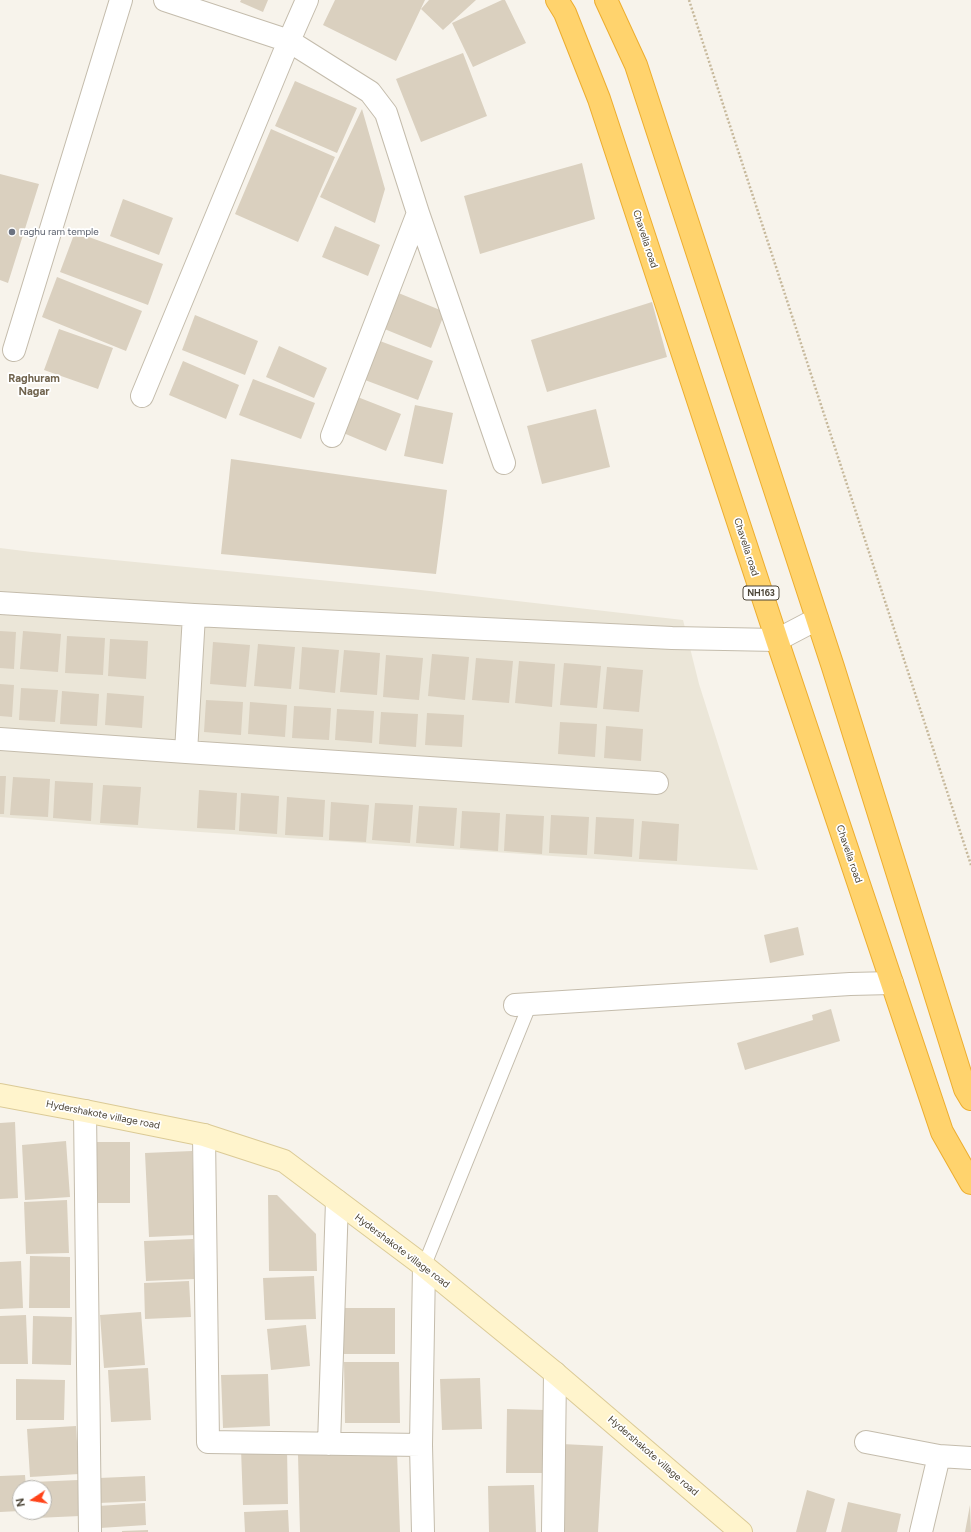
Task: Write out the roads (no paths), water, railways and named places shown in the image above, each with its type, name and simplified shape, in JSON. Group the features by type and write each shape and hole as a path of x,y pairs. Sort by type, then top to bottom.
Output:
{"highway":[{"name":"Chavella road","path":"557,0 565,14 599,98 777,640 942,1132 971,1183"},
{"path":"606,0 636,65 817,619 966,1089 971,1099"}],"street":[{"path":"14,350 121,0"},
{"path":"165,0 289,41 370,92 386,113 418,213 504,463"},
{"path":"142,396 307,0"},
{"path":"332,436 418,213"},
{"path":"0,603 194,615 672,638 777,640 817,619"},
{"path":"186,752 194,615"},
{"path":"0,739 657,783"},
{"path":"523,1004 850,984 892,983"},
{"name":"Hydershakote village road","path":"0,1095 204,1135 284,1161 424,1266 555,1372 741,1532"},
{"path":"85,1111 90,1532"},
{"path":"204,1135 208,1442 421,1445"},
{"path":"329,1444 337,1201"},
{"path":"423,1532 421,1445 424,1266"},
{"path":"553,1532 555,1372"},
{"path":"866,1442 939,1456 971,1458"},
{"path":"921,1532 939,1456"}],"lane":[{"path":"424,1266 523,1004"}],"place":[{"name":"raghu ram temple","path":"12,232"}],"district":[{"name":"Raghuram Nagar","path":"34,385"}]}
